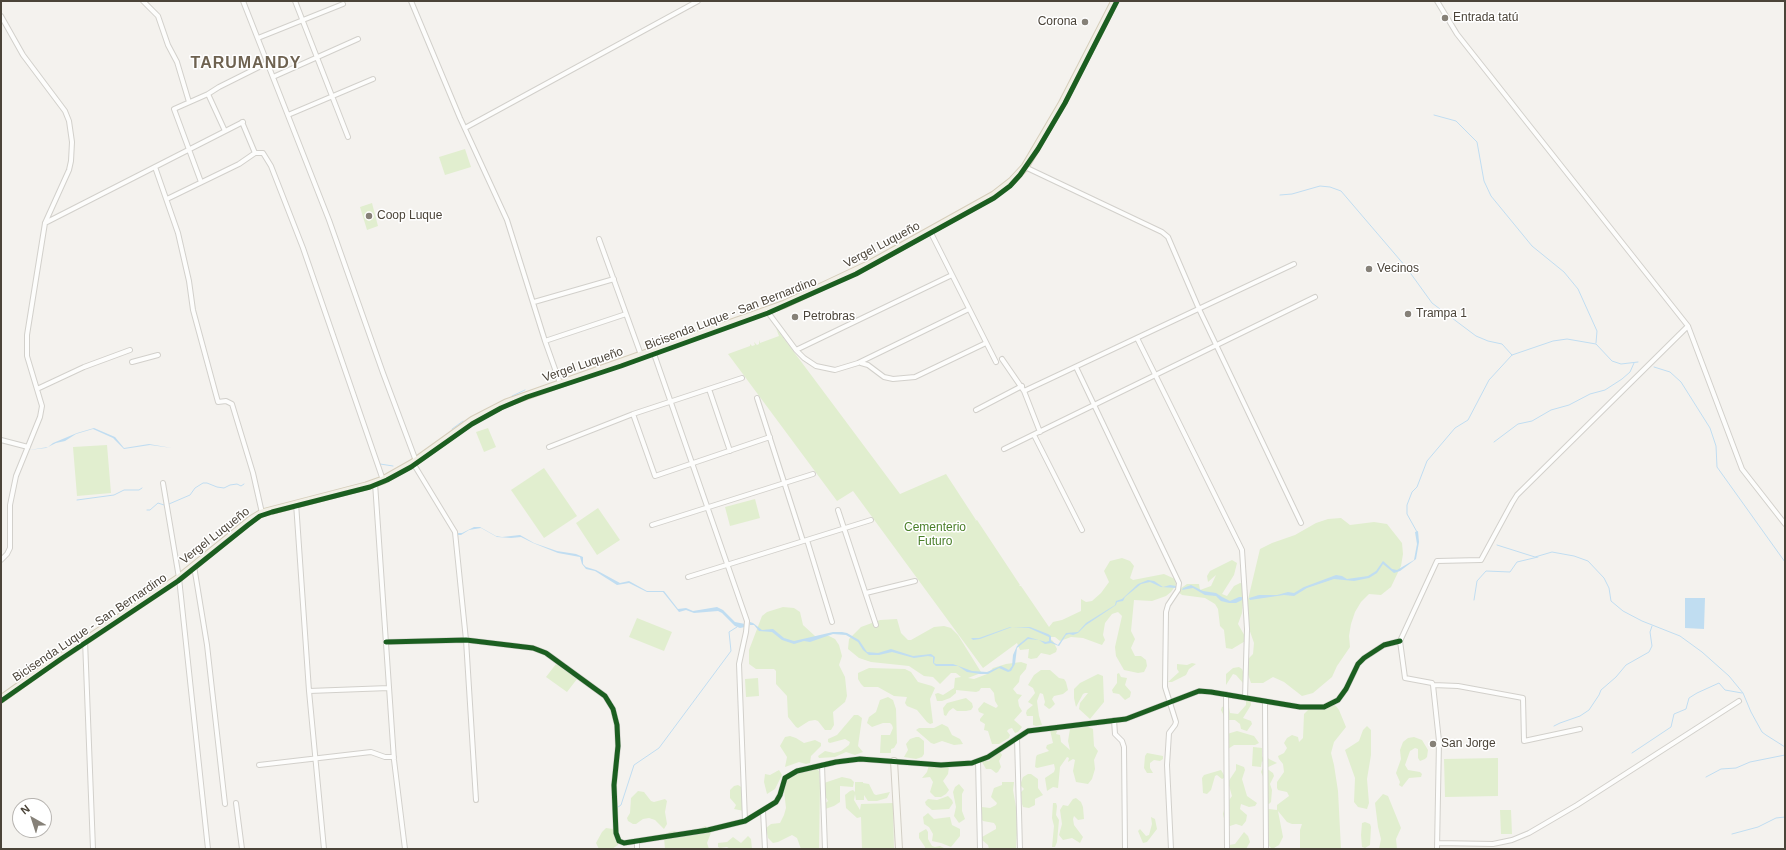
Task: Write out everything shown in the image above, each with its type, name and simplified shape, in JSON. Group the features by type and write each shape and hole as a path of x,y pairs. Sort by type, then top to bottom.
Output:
{"main road":[{"name":"Vergel Luqueño","path":"1,699 85,640 179,578 252,519 262,513 383,480 415,462 459,429 495,408 559,380 641,356 767,311 825,286 870,264 994,195 1012,181 1024,167 1062,104 1115,1"}],"street":[{"path":"143,1 158,16 168,45 177,62 189,102"},
{"path":"243,1 346,264 415,462 455,532 466,640 476,800"},
{"path":"295,1 348,137"},
{"path":"411,1 465,128 507,220 545,341 559,380"},
{"path":"465,128 698,1"},
{"path":"1437,1 1457,34 1688,326 1742,469 1785,524"},
{"path":"258,38 344,4"},
{"path":"1,16 23,55 65,111 69,121 72,142 71,161 45,223 27,335 28,356 42,406 41,412 16,476 12,491 9,522 10,548 1,560"},
{"path":"273,77 358,39"},
{"path":"201,182 174,109 208,94 268,63"},
{"path":"288,114 373,79"},
{"path":"208,94 225,131"},
{"path":"45,223 242,122 255,153"},
{"path":"167,199 239,164 255,153 263,153 271,166 303,248 383,480"},
{"path":"155,167 178,233 189,281 193,310 218,402 226,401 232,404 253,473 262,513"},
{"path":"1024,167 1165,234 1170,241 1199,309 1301,523"},
{"path":"930,231 996,362"},
{"path":"599,239 641,356"},
{"path":"1024,391 1294,264"},
{"path":"796,350 952,275"},
{"path":"534,302 614,279"},
{"path":"1004,449 1315,297"},
{"path":"767,311 796,350 812,364 830,370 841,369 858,363 969,308"},
{"path":"545,341 626,314"},
{"path":"1580,729 1524,740 1523,698 1404,678 1400,641 1437,560 1481,560 1517,495 1688,326"},
{"path":"1137,338 1242,550 1247,629 1245,698"},
{"path":"858,363 868,365 884,377 915,377 986,343"},
{"path":"37,390 84,366 130,350"},
{"path":"654,351 747,621 739,664 746,821"},
{"path":"132,362 158,355"},
{"path":"1002,359 1022,386 1040,432"},
{"path":"1076,367 1179,583 1178,590 1168,604 1166,612 1165,681 1169,702 1176,722 1169,733 1167,765 1171,849"},
{"path":"549,447 633,414 742,378"},
{"path":"976,410 1022,386"},
{"path":"710,389 730,451"},
{"path":"757,398 832,622"},
{"path":"633,414 655,476 770,437"},
{"path":"1034,435 1082,530"},
{"path":"1,440 28,447"},
{"path":"652,525 813,474"},
{"path":"163,483 179,578 178,581 208,849"},
{"path":"374,483 394,757 405,849"},
{"path":"296,503 314,758 324,849"},
{"path":"838,510 876,625"},
{"path":"688,577 872,520"},
{"path":"194,565 206,645 225,804"},
{"path":"866,593 915,581"},
{"path":"85,640 93,849"},
{"path":"386,642 466,640 541,650 605,696 615,714 618,734 614,785 617,839 621,842 637,842 708,830 746,821 778,799 782,783 787,775 822,765 860,759 941,765 964,764 978,761 1028,731 1126,719 1199,692 1226,694 1300,707 1319,707 1331,704 1342,695 1358,664 1364,658 1384,645 1400,641"},
{"path":"1433,684 1439,740 1437,849"},
{"path":"309,691 389,688"},
{"path":"1226,694 1227,849"},
{"path":"1437,843 1493,844 1512,840 1529,833 1577,805 1739,701"},
{"path":"1265,702 1266,849"},
{"path":"1114,720 1115,734 1122,741 1124,747 1125,849"},
{"path":"1017,738 1020,849"},
{"path":"259,765 371,752 385,757 394,757"},
{"path":"894,761 899,849"},
{"path":"978,761 980,849"},
{"path":"822,765 825,849"},
{"path":"236,803 242,849"},
{"path":"763,810 765,849"},
{"path":"637,842 637,849"}],"green space":[{"path":"465,149 471,167 445,175 439,157"},
{"name":"Coop Luque","path":"372,203 378,226 367,230 360,207"},
{"name":"Cementerio Futuro","path":"776,328 900,494 946,474 976,520 975,521 977,520 1020,585 1019,586 1021,586 1049,627 1053,622 1062,620 1081,611 1081,599 1086,602 1092,601 1101,593 1109,582 1104,571 1110,561 1122,558 1130,561 1134,566 1130,578 1133,580 1164,574 1175,579 1176,585 1166,596 1152,601 1134,600 1131,631 1135,639 1131,648 1135,656 1141,656 1146,660 1147,666 1144,672 1138,673 1124,670 1116,656 1115,647 1122,616 1118,612 1112,614 1105,623 1103,635 1105,640 1102,645 1083,638 1071,637 1060,641 1055,637 1051,637 1049,638 1053,641 1057,649 1056,652 1050,655 1041,653 1037,658 1031,659 1028,658 1029,649 1020,650 1017,643 983,668 853,491 837,501 728,354 750,346 750,344 752,346 755,345 754,342 757,345 759,344 759,340 760,343 779,336"},
{"path":"488,428 496,447 484,452 476,432"},
{"path":"107,445 111,493 77,496 73,447"},
{"path":"544,468 577,516 544,538 511,490"},
{"path":"755,499 760,518 730,526 725,507"},
{"path":"598,508 620,540 597,555 576,523"},
{"path":"1341,518 1350,525 1374,522 1387,524 1402,543 1403,554 1401,566 1391,587 1381,595 1369,594 1361,602 1355,612 1351,624 1349,636 1350,647 1337,666 1332,677 1313,693 1302,696 1284,682 1273,677 1263,683 1251,683 1244,663 1253,654 1254,643 1246,620 1246,608 1260,549 1295,535 1316,523 1328,519"},
{"path":"1232,560 1237,563 1234,575 1222,594 1227,596 1234,586 1240,583 1246,584 1247,590 1238,624 1247,640 1232,649 1226,648 1224,630 1220,626 1218,609 1215,604 1205,598 1182,595 1177,591 1187,584 1199,584 1200,590 1211,586 1216,575 1208,582 1207,576 1210,571"},
{"path":"783,607 794,608 800,612 803,625 815,636 829,636 835,639 839,645 842,656 839,665 845,677 847,696 845,702 833,712 834,725 831,730 825,730 818,721 815,720 809,721 798,728 796,727 788,717 787,696 776,684 776,671 774,669 756,669 749,664 749,650 762,616 767,612"},
{"path":"637,618 672,632 664,651 629,637"},
{"path":"897,619 901,633 908,640 911,640 934,627 944,626 951,628 958,635 981,672 968,678 974,679 987,674 993,668 1006,664 1021,662 1027,664 1026,669 1020,676 1019,682 1013,689 1017,694 1022,695 1018,700 1022,711 1014,720 1022,727 1018,732 1015,733 1012,728 1009,729 1007,731 1010,735 1009,738 999,744 992,744 988,731 984,730 985,724 980,721 984,714 979,712 978,709 984,702 996,708 998,706 995,701 994,693 990,688 981,688 976,692 956,690 956,693 950,698 937,701 935,694 938,693 943,695 954,688 955,678 961,677 956,673 951,673 940,684 933,677 924,676 909,666 871,662 859,658 848,649 849,639 861,627 880,620"},
{"path":"1192,663 1196,664 1189,669 1186,675 1172,682 1168,682 1179,672 1177,669 1177,664 1187,665"},
{"path":"556,664 577,679 567,692 546,677"},
{"path":"1239,667 1242,669 1245,675 1243,683 1236,675 1233,674 1226,685 1226,674 1233,668"},
{"path":"869,668 905,669 911,672 918,682 935,688 930,699 933,723 930,724 917,710 907,706 905,703 907,697 894,696 878,687 864,687 858,679 858,673"},
{"path":"1041,670 1050,670 1059,678 1064,679 1068,690 1063,694 1054,696 1052,699 1055,704 1049,709 1044,705 1045,702 1043,694 1040,693 1037,701 1042,725 1036,726 1033,725 1033,716 1027,716 1026,713 1027,710 1033,705 1028,702 1035,693 1033,688 1028,685 1034,675"},
{"path":"1119,673 1121,677 1127,678 1125,685 1131,692 1130,697 1125,700 1119,694 1113,693 1112,690 1117,683 1117,674"},
{"path":"1098,674 1103,676 1104,702 1090,719 1079,709 1080,703 1088,693 1083,694 1076,707 1074,689 1080,683"},
{"path":"758,678 759,696 746,697 745,679"},
{"path":"1250,696 1251,705 1243,718 1251,721 1252,724 1247,731 1241,729 1240,724 1235,720 1226,720 1221,710 1222,707 1227,705 1230,713 1238,714 1246,705 1246,699"},
{"path":"888,697 893,700 896,709 897,743 894,748 891,749 891,753 880,753 881,735 890,735 893,728 892,725 890,723 883,723 872,727 867,723 869,717 876,712 880,700"},
{"path":"966,698 972,703 973,707 971,710 957,711 953,708 946,716 944,715 943,708 947,703"},
{"path":"1331,703 1339,710 1346,727 1334,742 1331,753 1338,791 1341,849 1300,849 1300,830 1302,824 1292,824 1287,822 1278,811 1283,837 1279,845 1271,848 1267,844 1267,810 1277,810 1277,805 1289,796 1287,792 1278,790 1277,788 1277,782 1284,772 1283,764 1278,756 1284,753 1287,748 1284,743 1287,738 1292,735 1298,737 1299,742 1303,738 1304,714 1308,710"},
{"path":"854,715 858,715 862,718 858,746 863,752 855,755 846,752 835,757 819,758 818,756 825,751 834,753 841,751 849,745 850,742 845,739 830,743 828,742 828,739 837,735"},
{"path":"942,724 948,727 952,735 960,739 963,744 954,745 942,741 934,744 916,730 919,728 934,728"},
{"path":"1084,725 1093,729 1094,746 1098,751 1094,760 1095,769 1092,779 1088,784 1076,782 1073,771 1075,760 1073,759 1068,762 1069,758 1067,757 1060,767 1058,788 1053,787 1047,791 1045,778 1054,772 1054,764 1037,768 1035,767 1037,755 1049,751 1046,748 1047,745 1053,743 1050,730 1058,729 1056,734 1060,735 1061,742 1070,750 1068,741 1070,729 1072,727"},
{"path":"1367,726 1371,730 1371,755 1367,779 1369,803 1367,809 1358,807 1354,802 1355,778 1345,750 1359,741 1363,730"},
{"path":"1237,731 1254,736 1259,743 1255,745 1234,745 1228,749 1226,748 1228,743 1224,741 1224,738 1227,734"},
{"path":"790,736 804,743 815,740 821,743 821,746 811,756 810,763 806,764 799,762 785,767 787,757 780,746 785,737"},
{"path":"919,737 924,741 924,754 922,757 916,759 904,757 908,750 906,744 910,739"},
{"path":"1414,737 1422,740 1428,750 1427,757 1420,761 1418,758 1418,749 1415,748 1410,751 1405,765 1408,770 1420,772 1422,774 1421,777 1409,778 1402,787 1399,785 1400,782 1396,773 1401,759 1400,750 1403,742 1408,738"},
{"path":"1253,747 1262,748 1262,757 1265,755 1277,763 1266,768 1273,773 1274,776 1270,784 1272,790 1271,802 1269,804 1264,803 1266,783 1261,772 1263,762 1262,761 1261,767 1252,766"},
{"path":"996,751 1000,752 1002,755 999,761 1001,767 996,773 991,769 986,769 982,762 984,760 989,761"},
{"path":"1147,753 1163,756 1163,759 1160,761 1154,760 1150,763 1150,768 1153,773 1147,773 1144,768 1145,756"},
{"path":"1498,758 1498,796 1445,797 1444,759"},
{"path":"1236,764 1244,767 1245,770 1242,779 1247,796 1257,803 1255,806 1249,807 1241,804 1240,809 1247,815 1246,821 1242,826 1236,824 1230,826 1225,823 1223,814 1225,806 1232,796 1228,782 1236,770"},
{"path":"929,765 941,767 949,766 948,774 943,781 949,790 941,797 935,797 930,792 933,782 930,777 922,778 927,772"},
{"path":"814,767 819,771 820,785 819,849 801,849 797,838 792,835 773,843 768,838 766,828 771,824 780,823 784,815 786,808 783,782 794,772"},
{"path":"779,770 782,775 775,789 767,794 764,782 765,774 770,775"},
{"path":"1221,770 1224,778 1222,779 1217,775 1215,776 1211,790 1207,794 1203,793 1202,778 1204,775"},
{"path":"1031,774 1038,779 1038,788 1043,795 1035,799 1035,805 1029,808 1023,807 1021,792 1024,789 1020,785 1023,777"},
{"path":"842,777 851,779 854,782 853,787 840,786 840,802 825,809 823,805 828,801 825,796 824,783"},
{"path":"855,782 869,784 876,795 890,792 887,798 877,801 868,801 864,795 864,800 856,800 855,794 854,800 860,810 861,804 893,803 894,849 862,849 861,817 857,818 846,808 845,795 853,790 855,792"},
{"path":"1002,782 1014,782 1013,790 1018,818 1016,849 989,849 988,845 982,840 982,837 996,829 996,826 994,823 983,821 979,817 977,811 982,807 990,808 996,805 997,803 991,797 994,788 1002,785"},
{"path":"959,784 964,790 962,794 962,811 965,819 959,823 954,816 956,807 953,792 955,787"},
{"path":"738,785 743,788 744,811 734,809 736,805 730,798 730,790 734,786"},
{"path":"638,791 644,792 651,801 654,802 665,799 667,801 665,812 667,824 664,829 655,820 649,818 643,819 636,824 628,821 627,818 630,813 631,798"},
{"path":"1383,794 1388,796 1401,828 1396,839 1397,849 1379,849 1381,839 1375,803"},
{"path":"948,796 953,803 949,809 932,810 926,805 925,802 928,799 937,800"},
{"path":"1076,798 1081,802 1083,807 1084,819 1078,820 1074,816 1073,819 1074,825 1083,837 1080,843 1072,838 1063,840 1059,835 1062,824 1060,810 1063,805 1068,806 1073,799"},
{"path":"1053,803 1056,803 1056,815 1059,820 1057,842 1055,847 1052,847 1054,826 1052,818"},
{"path":"1500,810 1511,810 1512,834 1501,834"},
{"path":"928,813 934,819 950,817 952,825 960,829 960,836 951,847 932,841 933,834 929,827 924,824 923,817"},
{"path":"1151,817 1155,819 1157,829 1147,842 1143,843 1138,831 1140,829 1146,836 1149,835 1152,824"},
{"path":"1365,822 1370,824 1371,827 1370,845 1365,848 1362,847 1361,835 1362,823"},
{"path":"705,826 712,830 707,843 709,849 665,849 664,838 669,832 675,831 680,835 693,832"},
{"path":"606,828 613,829 618,839 618,845 612,849 599,849 596,843"},
{"path":"926,829 928,832 928,839 932,846 940,846 946,849 925,849 919,838 919,833"},
{"path":"1244,832 1248,836 1250,842 1246,849 1227,849 1229,845 1235,844"},
{"path":"748,836 751,839 752,849 730,849 727,847 718,847 718,843 727,842 733,837 741,843"}],"water":[{"path":"94,428 115,437 124,448 149,444 172,448 150,445 124,449 113,438 93,429 76,434 65,441 48,447 53,443 77,433"},
{"path":"474,527 480,527 496,536 502,537 520,535 534,543 557,551 576,554 583,557 583,564 586,567 596,570 620,583 629,581 647,591 664,591 678,609 686,608 693,611 717,607 723,610 735,622 745,624 745,627 740,628 735,626 718,611 694,613 686,610 679,612 663,592 647,592 629,583 617,585 595,571 586,569 582,564 580,557 558,553 533,543 521,537 511,538 497,537 481,528 469,530 461,535 458,535 458,533 462,533"},
{"path":"1418,531 1419,542 1416,559 1400,571 1394,573 1383,564 1377,573 1369,578 1354,581 1334,579 1307,588 1294,596 1284,595 1250,600 1249,598 1259,595 1277,595 1288,592 1294,593 1304,587 1336,575 1347,579 1368,576 1376,571 1383,561 1392,569 1397,570 1414,560 1417,544 1415,532"},
{"path":"1148,580 1154,581 1163,587 1170,585 1176,586 1176,588 1161,587 1150,582 1141,584 1125,597 1123,601 1117,602 1116,605 1086,625 1078,633 1066,635 1059,646 1051,643 1045,644 1039,640 1046,642 1049,641 1049,637 1029,628 1012,627 1030,627 1048,634 1051,636 1051,641 1058,645 1066,633 1078,632 1086,623 1115,605 1116,601 1122,599 1138,584"},
{"path":"1191,585 1203,591 1216,593 1230,601 1239,597 1242,597 1242,600 1236,603 1229,603 1221,601 1216,596 1205,595 1193,588 1182,590 1183,588"},
{"path":"1685,598 1705,598 1704,629 1685,628"},
{"path":"750,622 762,630 773,629 784,638 794,641 833,632 842,632 847,633 859,640 867,652 878,653 891,649 913,656 931,654 935,657 934,663 936,664 953,664 972,671 987,672 1001,666 1009,670 1012,666 1013,655 1017,646 1028,637 1039,640 1028,639 1017,648 1015,664 1011,671 1008,672 999,668 988,674 980,674 967,672 958,666 936,666 933,663 933,657 928,656 914,658 892,652 879,655 869,655 863,650 858,642 846,635 833,634 810,642 804,641 794,644 782,640 772,632 759,631 754,625 750,625"},
{"path":"1012,627 980,639 973,640 971,638 979,638"}],"waterway":[{"path":"1434,115 1456,121 1477,142 1484,181 1491,196 1532,246 1564,272 1578,289 1597,331 1596,343"},
{"path":"1280,195 1292,194 1320,186 1330,187 1341,191 1406,267 1432,303 1476,336 1488,341 1502,344 1512,355"},
{"path":"1417,532 1407,514 1407,505 1412,492 1417,487 1427,461 1455,428 1468,420 1489,380 1512,355 1553,341 1567,339 1596,344 1612,361 1621,364 1638,362"},
{"path":"1494,442 1518,424 1532,421 1551,410 1569,405 1590,394 1605,390 1630,372 1634,363"},
{"path":"1654,367 1670,372 1681,382 1710,428 1716,446 1717,467 1785,562"},
{"path":"512,396 525,390"},
{"path":"492,415 498,411"},
{"path":"452,429 463,421"},
{"path":"380,464 393,466"},
{"path":"169,504 190,495 195,488 203,483 224,488 230,485 237,484 241,486 244,484"},
{"path":"77,500 114,495 124,490 139,490 142,488"},
{"path":"147,510 150,510 158,503 164,505"},
{"path":"1497,545 1535,557 1552,552 1574,556 1588,561 1604,578 1609,588 1611,601 1623,611 1642,621 1680,636 1702,652 1729,676 1743,693 1762,732 1785,747"},
{"path":"1474,600 1477,581 1486,571 1510,572 1517,562 1538,557"},
{"path":"1554,726 1580,716 1589,710 1601,690 1616,677 1626,665 1649,652 1652,646 1650,632 1652,626"},
{"path":"618,807 621,805 634,765 659,748 731,651 729,632 737,627"},
{"path":"1632,753 1671,727 1674,714 1686,709 1689,698 1697,693 1719,683 1725,690 1742,693"},
{"path":"1706,777 1721,769 1736,768 1750,762 1785,755"},
{"path":"1732,834 1758,827 1776,818 1785,817"}],"cycle path":[{"name":"Bicisenda Luque - San Bernardino","path":"1,701 178,581 260,516 370,487 387,480 411,467 472,424 501,408 527,397 621,366 768,313 856,274 994,198 1010,186 1020,175 1038,149 1065,103 1117,1"},
{"path":"386,642 466,640 533,648 546,653 605,696 613,709 617,725 618,746 614,785 616,833 619,841 624,843 708,830 745,821 776,802 780,795 785,778 797,771 836,762 860,759 941,765 972,763 988,757 1028,731 1126,719 1199,691 1300,707 1324,707 1338,700 1346,689 1358,664 1364,658 1384,645 1400,641"}],"place":[{"name":"Entrada tatú","path":"1445,18"},
{"name":"Corona","path":"1085,22"},
{"name":"Coop Luque","path":"369,216"},
{"name":"Vecinos","path":"1369,269"},
{"name":"Trampa 1","path":"1408,314"},
{"name":"Petrobras","path":"795,317"},
{"name":"San Jorge","path":"1433,744"}],"district":[{"name":"TARUMANDY","path":"246,64"}]}
